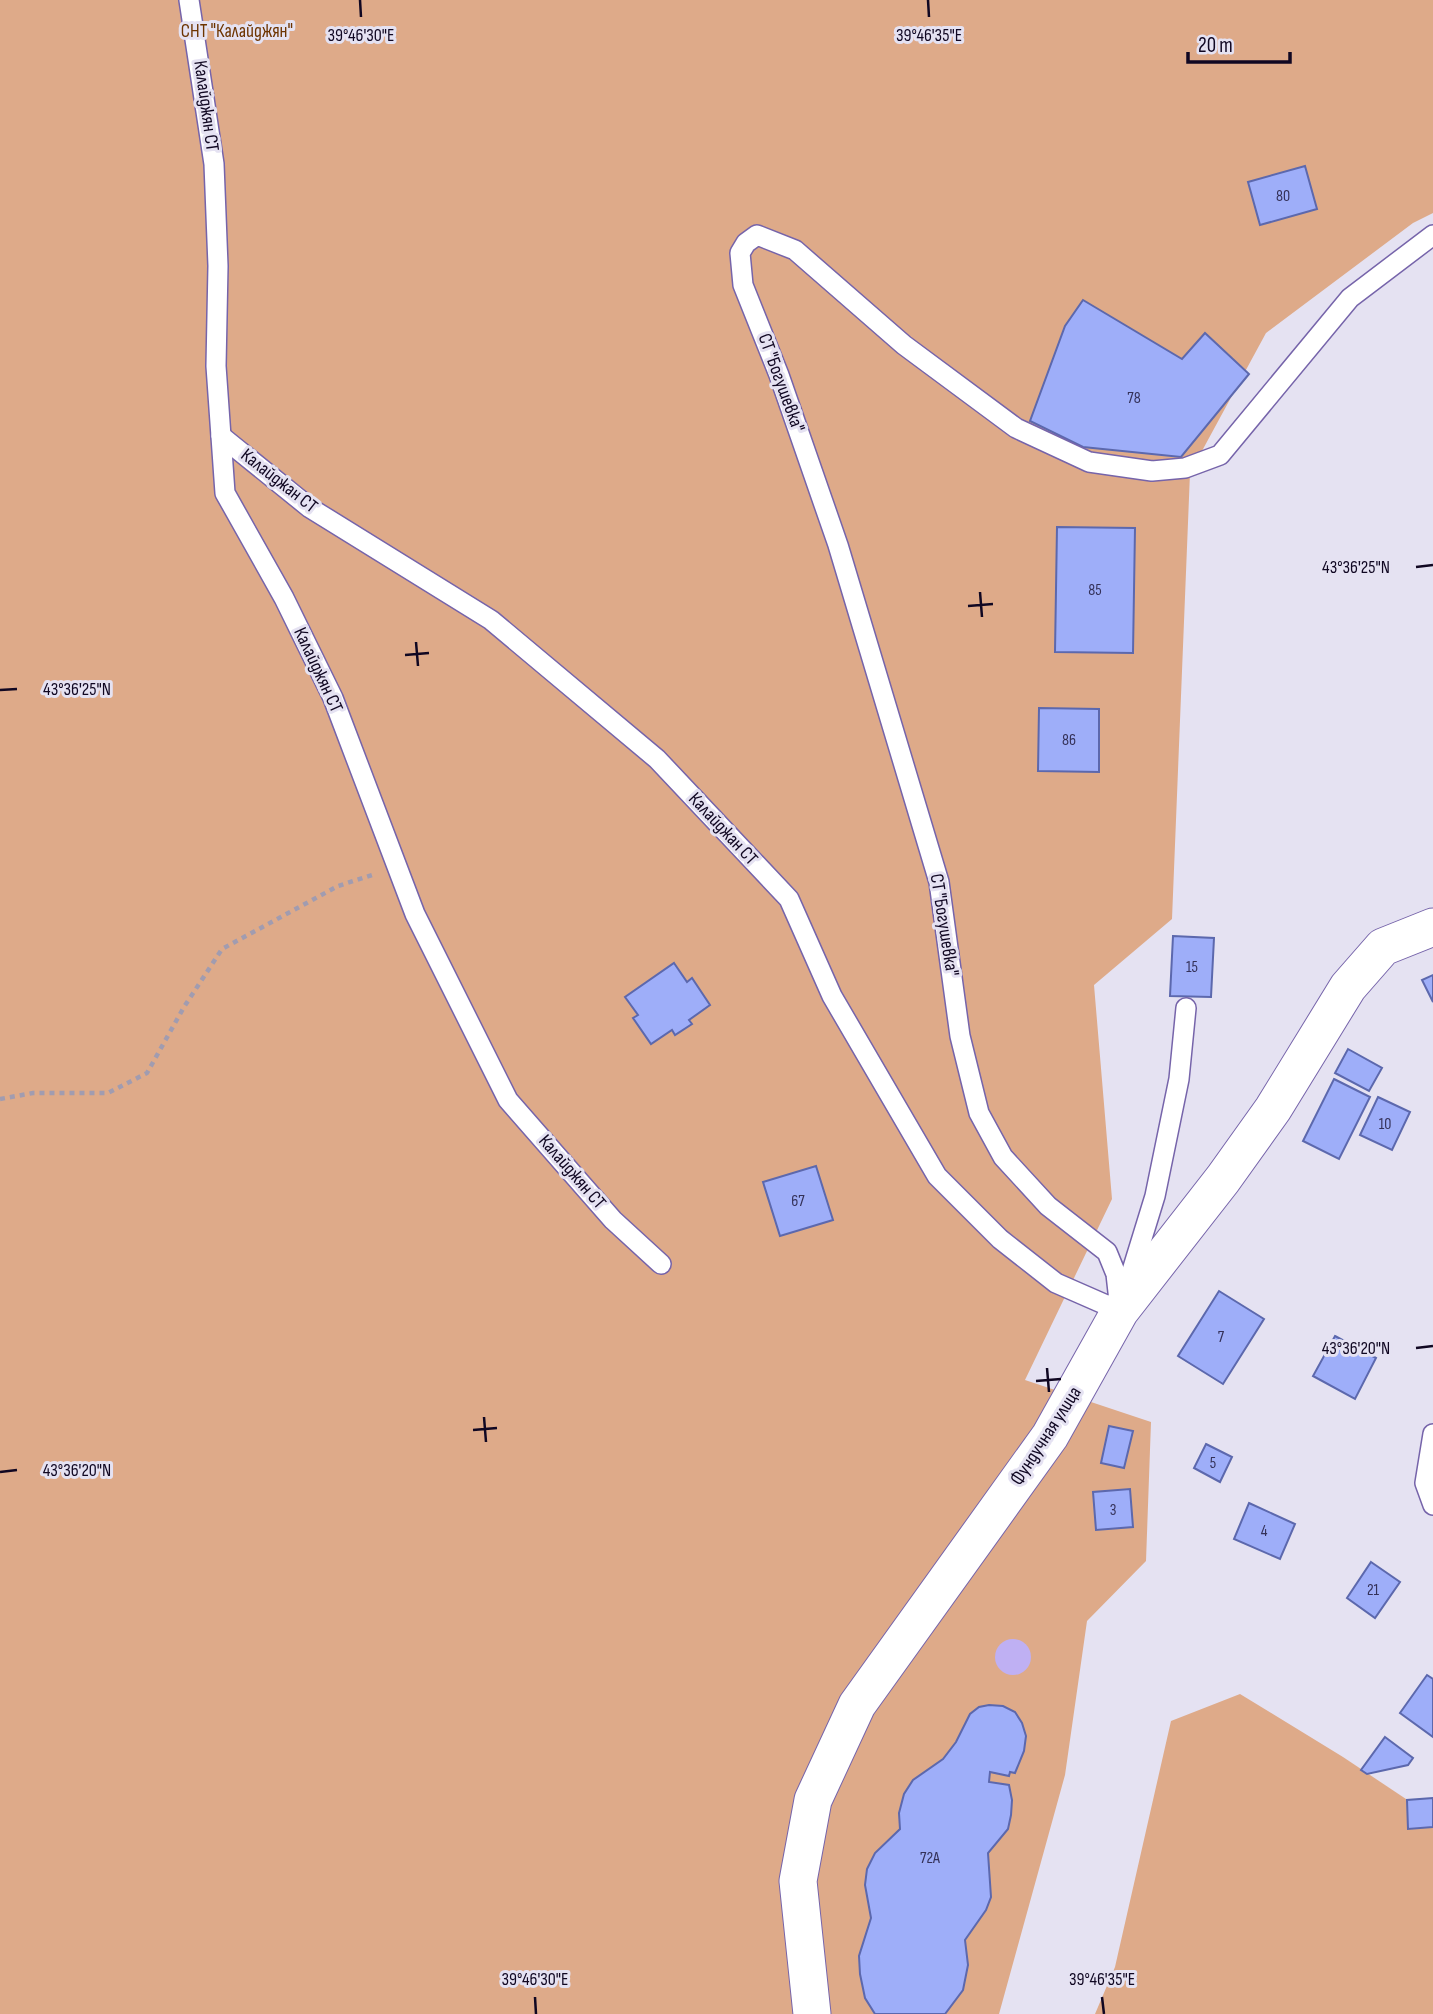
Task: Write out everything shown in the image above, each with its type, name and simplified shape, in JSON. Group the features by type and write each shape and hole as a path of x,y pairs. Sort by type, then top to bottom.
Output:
{"street":[{"name":"Фундучная улица","path":"811,2014 798,1881 813,1800 857,1705 1051,1436 1120,1311 1223,1179 1273,1109 1348,987 1382,947 1433,927"}],"lane":[{"name":"Калайджян СТ","path":"189,0 214,164 218,266 216,366 225,493 284,598 333,698 415,914 508,1100 613,1220 661,1264"},
{"name":"СТ \"Богушевка\"","path":"1120,1311 1116,1274 1107,1252 1048,1206 1003,1157 979,1113 960,1037 939,882 838,545 779,375 743,285 740,253 746,243 757,235 795,250 904,345 1016,428 1089,462 1152,471 1185,468 1220,455 1350,298 1433,235"},
{"name":"Калайджан СТ","path":"221,436 310,508 491,620 657,759 789,899 832,996 937,1176 1000,1240 1056,1283 1120,1311"},
{"path":"1120,1311 1154,1196 1179,1079 1186,1008"},
{"path":"1433,1434 1425,1483 1433,1505"}],"path":[{"path":"0,1099 33,1093 108,1093 147,1073 184,1007 222,948 338,886 397,867"}],"green space":[{"name":"СНТ \"Калайджян\"","path":"0,0 1433,0 1433,213 1413,223 1266,333 1190,473 1172,919 1094,985 1112,1199 1025,1380 1151,1422 1146,1561 1087,1621 1065,1775 999,2014 0,2014"},
{"path":"1240,1694 1343,1757 1433,1817 1433,2014 1095,2014 1115,1967 1171,1721"}],"shaded area":[{"path":"1013,1639 1026,1644 1031,1657 1026,1670 1013,1675 1000,1670 995,1657 1000,1644"}],"building":[{"path":"1305,166 1317,209 1260,225 1248,182"},
{"path":"1083,300 1182,359 1205,333 1249,374 1181,457 1083,447 1030,421 1065,326"},
{"path":"1057,527 1135,528 1133,653 1055,652"},
{"path":"1039,708 1099,709 1099,772 1038,771"},
{"path":"1173,936 1214,938 1211,997 1170,996"},
{"path":"674,963 687,982 692,978 710,1005 689,1020 692,1024 675,1035 672,1030 651,1044 633,1018 638,1015 625,997"},
{"path":"1433,975 1433,1002 1422,980"},
{"path":"1348,1049 1382,1068 1369,1091 1335,1073"},
{"path":"1334,1079 1370,1097 1339,1159 1303,1141"},
{"path":"1378,1097 1410,1112 1392,1150 1360,1135"},
{"path":"816,1166 833,1220 780,1236 763,1182"},
{"path":"1219,1291 1264,1319 1223,1384 1178,1356"},
{"path":"1335,1336 1376,1358 1355,1399 1313,1376"},
{"path":"1109,1426 1133,1431 1124,1468 1101,1463"},
{"path":"1206,1444 1232,1457 1220,1482 1194,1468"},
{"path":"1130,1489 1133,1527 1096,1530 1093,1492"},
{"path":"1249,1503 1295,1524 1280,1559 1234,1539"},
{"path":"1371,1562 1400,1582 1375,1618 1347,1598"},
{"path":"1427,1675 1433,1679 1433,1737 1400,1713"},
{"path":"1003,1706 1015,1712 1026,1736 1024,1751 1015,1773 1010,1772 1009,1776 990,1772 989,1782 1009,1785 1011,1815 1008,1829 988,1853 991,1897 986,1910 965,1940 968,1965 963,1990 945,2014 875,2014 865,1998 859,1956 871,1918 865,1885 867,1869 875,1853 900,1829 899,1813 904,1794 913,1780 943,1759 956,1742 970,1714 979,1707"},
{"path":"1385,1737 1413,1758 1408,1765 1367,1774 1361,1770"},
{"path":"1433,1798 1433,1827 1408,1829 1407,1800"}]}
